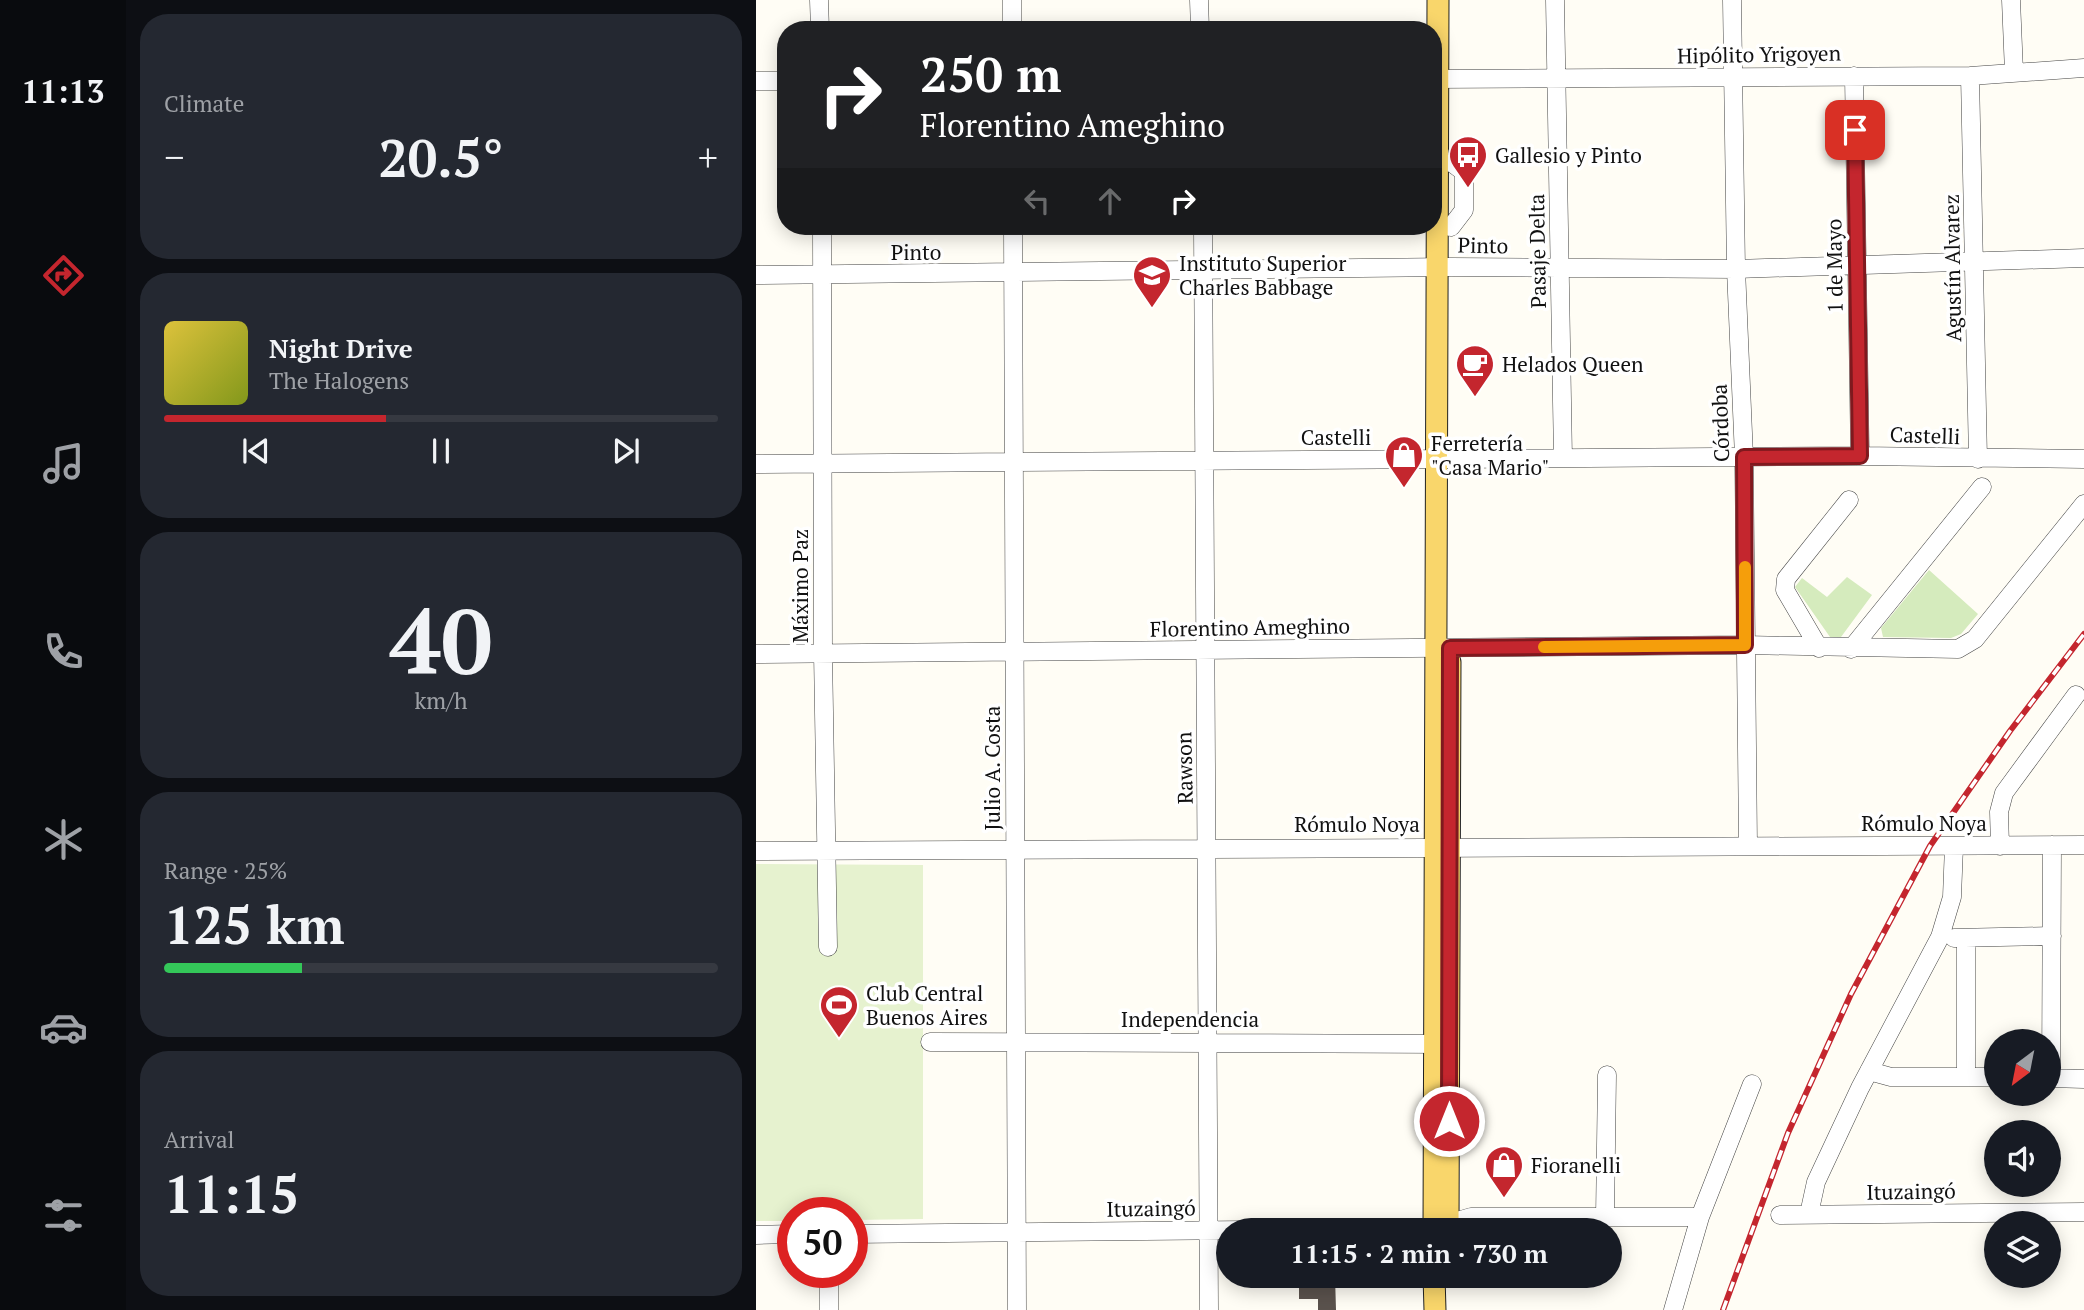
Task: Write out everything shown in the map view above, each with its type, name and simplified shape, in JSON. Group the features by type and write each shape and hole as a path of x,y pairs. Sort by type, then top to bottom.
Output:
{"main road":[{"path":"1438,0 1439,21"},
{"path":"1442,71 1452,0"},
{"path":"1442,86 1452,163 1451,227 1444,268"},
{"path":"1441,1218 1444,459 1442,141"},
{"path":"1434,1288 1435,1310"},
{"path":"1449,1288 1449,1310"}],"street":[{"path":"819,0 820,21"},
{"path":"1012,0 1012,21"},
{"path":"1199,0 1200,21"},
{"name":"Pasaje Delta","path":"1555,0 1563,458"},
{"name":"Córdoba","path":"1732,0 1736,269 1744,457 1748,845"},
{"path":"2011,0 2014,72"},
{"name":"Hipólito Yrigoyen","path":"1442,78 1970,76 2084,68"},
{"name":"1 de Mayo","path":"1854,76 1860,456"},
{"name":"Agustín Alvarez","path":"1970,76 1978,460"},
{"path":"756,82 777,81"},
{"name":"Máximo Paz","path":"822,235 823,653 828,947"},
{"name":"Julio A. Costa","path":"1013,235 1017,1310"},
{"name":"Rawson","path":"1203,235 1202,461 1208,848 1209,1310"},
{"name":"Pinto","path":"756,275 1444,268 1736,269 2084,258"},
{"name":"Castelli","path":"756,464 1860,456 1978,460 2084,459"},
{"path":"1851,649 1982,487"},
{"path":"1819,648 1785,590 1786,579 1849,500"},
{"name":"Florentino Ameghino","path":"756,654 1745,645 1958,649 1969,644 2084,504"},
{"path":"2000,846 1999,812 2004,793 2076,695"},
{"path":"2051,1029 2052,845"},
{"name":"Rómulo Noya","path":"756,851 2084,845"},
{"path":"1952,897 1954,846"},
{"path":"1809,1214 1816,1182 1869,1071 1940,937 1952,897 1974,846"},
{"path":"1940,937 2052,936"},
{"path":"1966,938 1966,1076"},
{"name":"Independencia","path":"930,1042 1442,1044"},
{"path":"1869,1071 1891,1077 1984,1076"},
{"path":"1605,1217 1607,1075"},
{"path":"2062,1078 2084,1079"},
{"path":"1673,1310 1700,1217 1752,1084"},
{"name":"Ituzaingó","path":"1780,1215 2084,1212"},
{"name":"Ituzaingó","path":"1468,1218 1700,1217"},
{"name":"Ituzaingó","path":"868,1234 1216,1230"},
{"path":"756,1235 777,1234"},
{"path":"829,1288 829,1310"}],"green space":[{"path":"1929,570 1978,614 1961,634 1951,638 1883,637 1881,628"},
{"path":"1847,577 1872,595 1841,637 1830,637 1795,587 1802,578 1827,597"},
{"name":"Club Central Buenos Aires","path":"756,864 923,865 923,1219 868,1220 868,1197 777,1197 777,1221 756,1221"}],"building":[{"path":"1299,1288 1335,1288 1336,1310 1318,1310 1318,1299 1299,1299"}],"railway":[{"path":"1723,1310 1788,1133 1851,994 1930,846 2010,731 2084,634"}],"slow traffic":[{"path":"1544,647 1745,645 1745,567"}],"place":[{"name":"Gallesio y Pinto","path":"1468,189"},
{"name":"Instituto Superior Charles Babbage","path":"1152,309"},
{"name":"Helados Queen","path":"1475,398"},
{"name":"Ferretería \"Casa Mario\"","path":"1404,489"},
{"name":"Club Central Buenos Aires","path":"839,1039"},
{"name":"Fioranelli","path":"1504,1199"}],"route":[{"path":"1449,1121 1450,648 1745,645 1744,457 1860,456 1855,130"}]}
